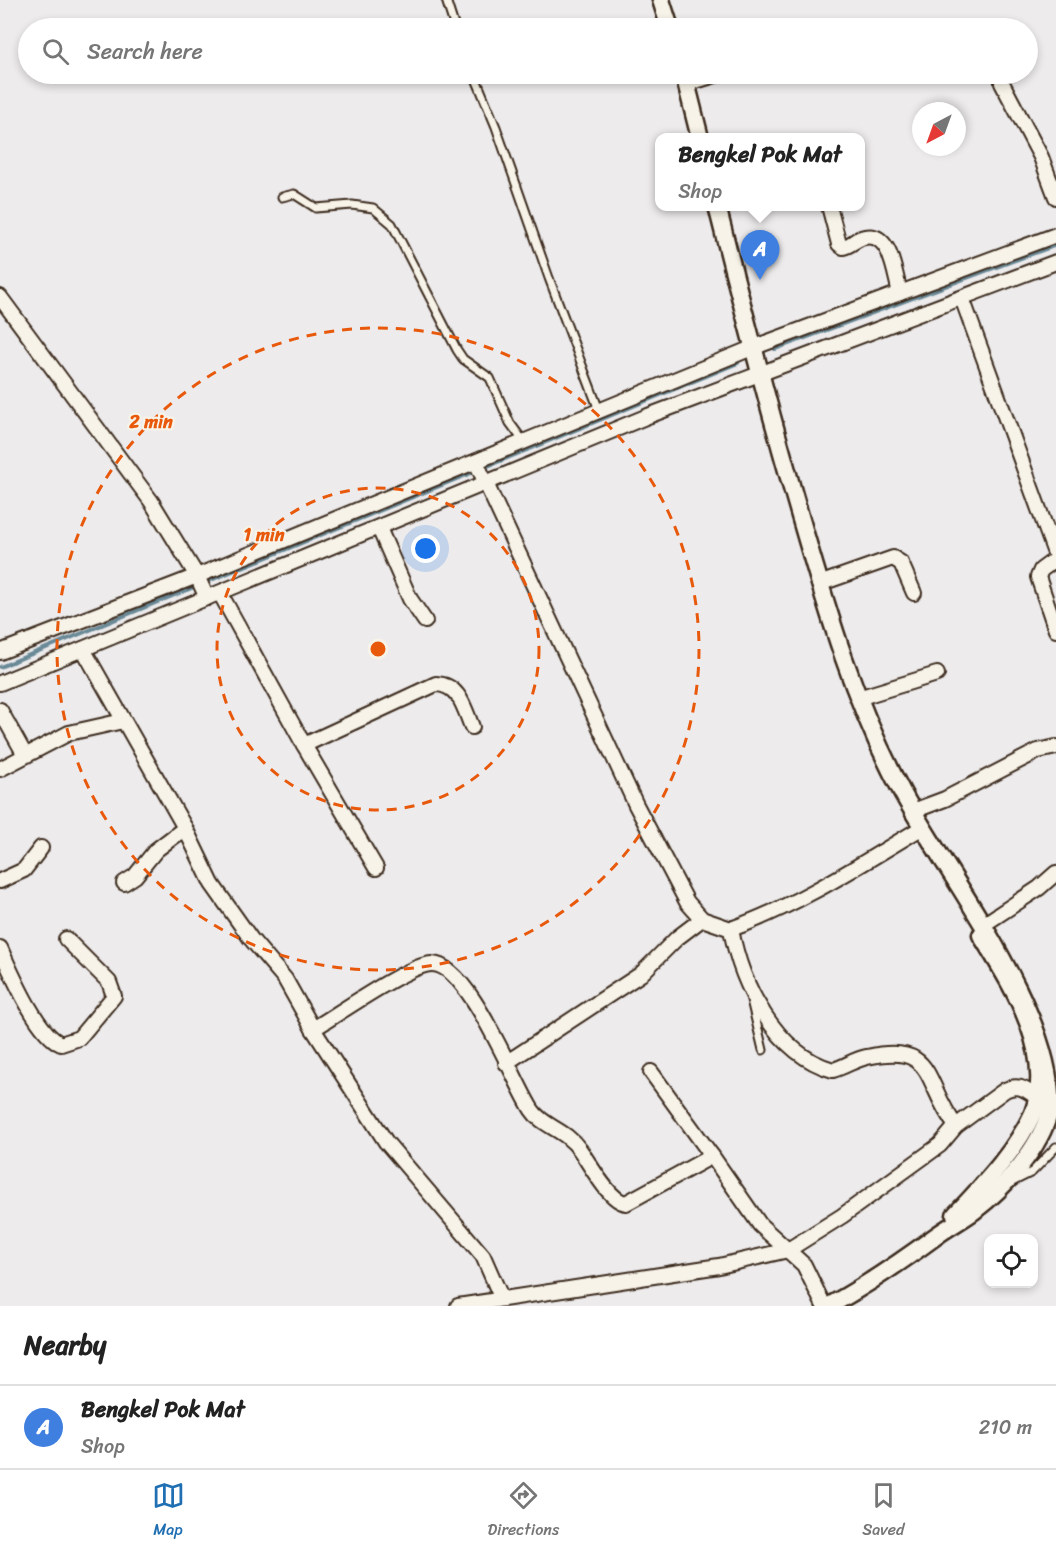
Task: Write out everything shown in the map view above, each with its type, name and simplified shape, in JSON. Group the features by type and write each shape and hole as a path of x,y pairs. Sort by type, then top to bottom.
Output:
{"street":[{"path":"662,0 667,18"},
{"path":"687,84 699,133"},
{"path":"1003,84 1041,158 1056,197"},
{"path":"718,211 759,374 841,657 858,698 913,811 944,854 1036,1007 1048,1045 1049,1090 1053,1113 1038,1140 1003,1185 974,1211 938,1234 873,1282 829,1306"},
{"path":"830,211 839,244 843,247 864,237 873,237 882,241 888,250 900,293"},
{"path":"0,652 206,588 379,528 482,472 524,442 752,348 1056,235"},
{"path":"0,683 83,649 206,588 482,472 648,416 1056,262"},
{"path":"0,297 152,501 304,745 376,868"},
{"path":"962,298 1056,558 1041,570 1038,576 1056,630"},
{"path":"482,472 636,805 687,902 702,919 730,929 755,920 832,882 925,830"},
{"path":"379,528 410,599 425,621"},
{"path":"819,584 893,558 901,564 914,592"},
{"path":"83,649 185,828 212,884 251,939 285,979 386,1142 408,1172 483,1256 501,1297"},
{"path":"858,698 937,674"},
{"path":"304,745 436,684 445,684 458,693 472,728"},
{"path":"0,710 25,755"},
{"path":"0,769 69,733 123,721"},
{"path":"913,811 945,799 1028,756 1056,747"},
{"path":"124,884 135,876 156,850 185,828"},
{"path":"925,830 944,869 1023,1008 1048,1045"},
{"path":"0,881 24,870 41,848"},
{"path":"986,922 1040,888 1056,873"},
{"path":"506,1063 641,974 677,938 702,919"},
{"path":"730,929 748,988 790,1046 807,1060 828,1069 839,1069 869,1056 903,1053 914,1056 936,1090 943,1110 956,1126"},
{"path":"0,948 12,974 49,1036 61,1044 79,1038 114,996 109,982 66,939"},
{"path":"314,1029 403,975 431,964 442,965 453,974 480,1007 506,1063 534,1113 571,1138 613,1198 626,1203 712,1156"},
{"path":"651,1072 760,1225 804,1265 825,1306"},
{"path":"458,1306 501,1297 719,1266 788,1250 860,1203 940,1145 956,1126 1014,1086 1049,1090"},
{"path":"938,1234 1002,1160 1049,1090"}],"lane":[{"path":"446,0 452,18"},
{"path":"478,84 599,410"},
{"path":"282,198 294,194 316,208 363,206 373,208 392,224 457,350 463,359 490,378 510,423 524,442"},
{"path":"748,988 763,1050"},
{"path":"1003,1185 1020,1180 1032,1172 1056,1147"}],"waterway":[{"path":"775,349 1056,245"},
{"path":"483,468 738,363"},
{"path":"0,667 476,471"}],"place":[{"name":"Bengkel Pok Mat","path":"760,280"}]}
